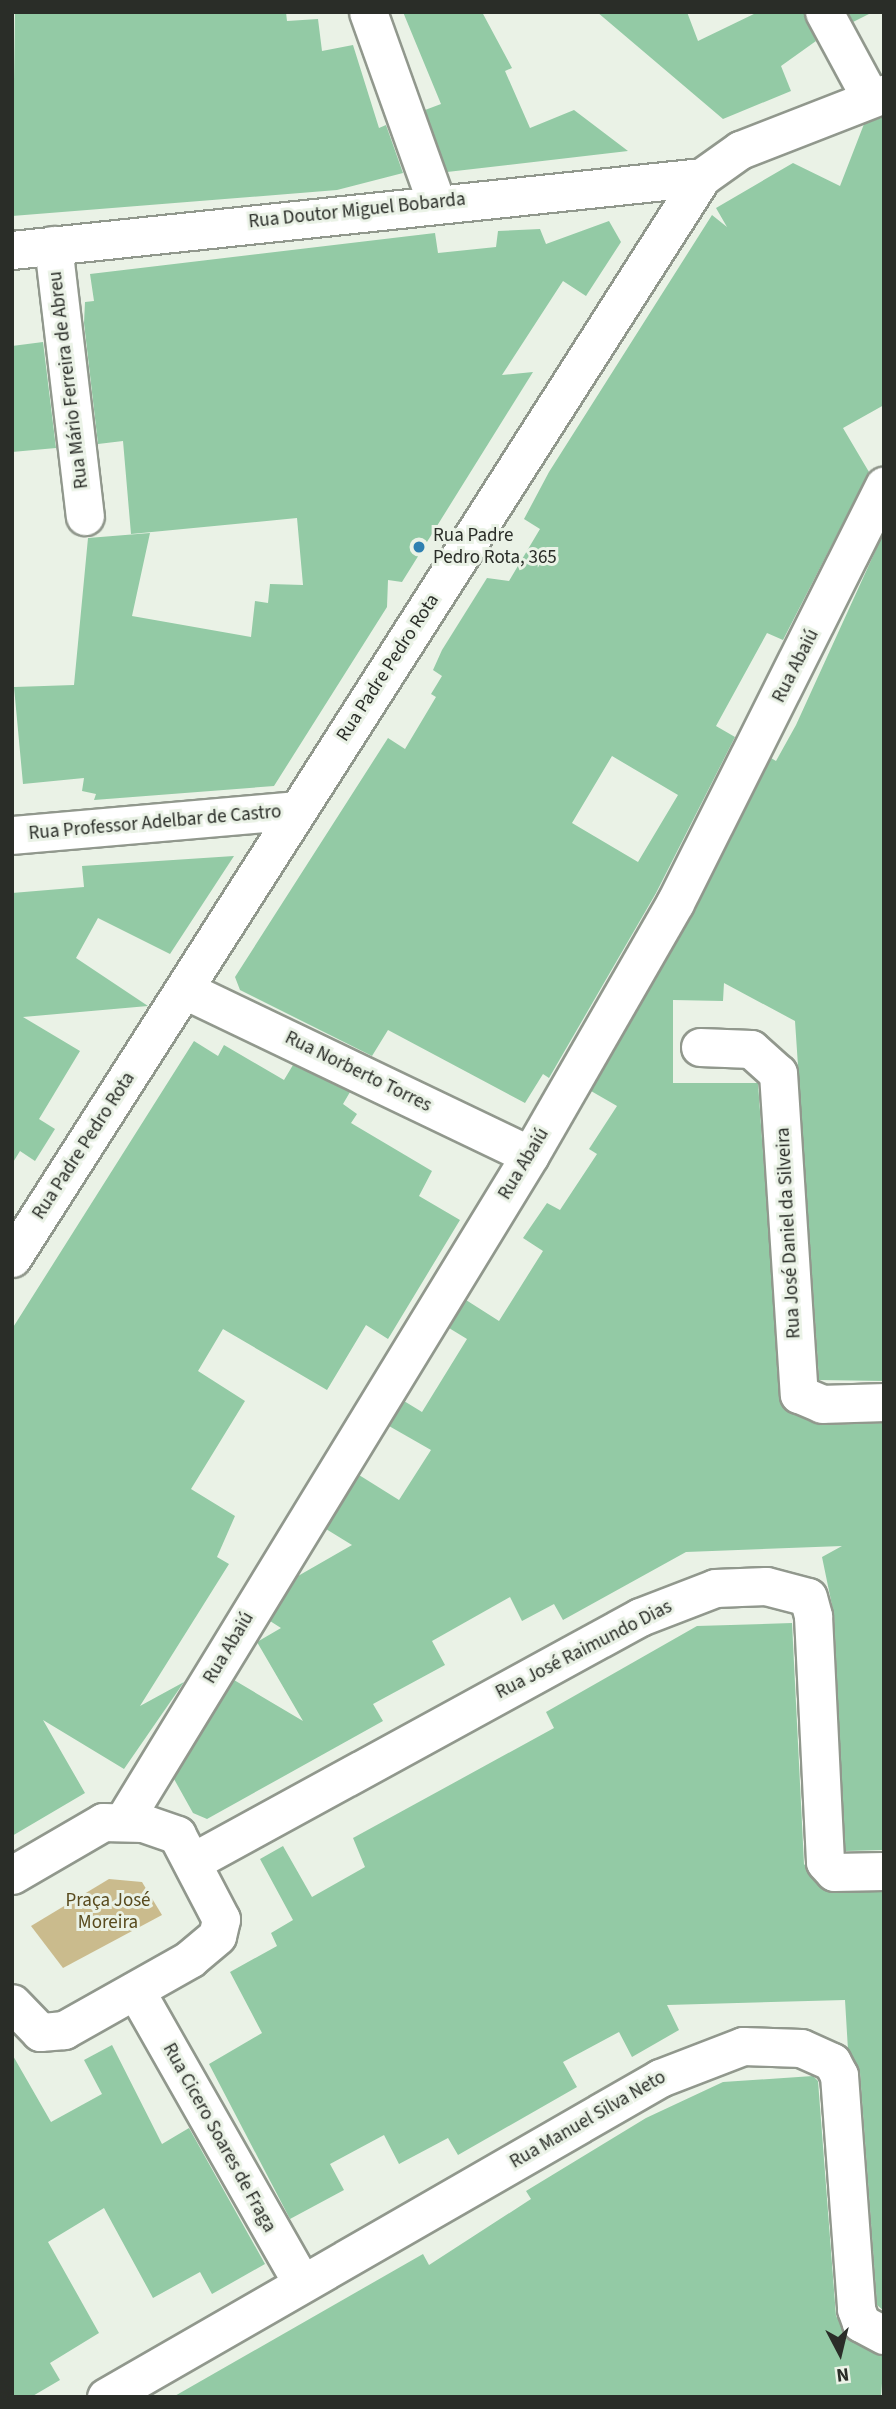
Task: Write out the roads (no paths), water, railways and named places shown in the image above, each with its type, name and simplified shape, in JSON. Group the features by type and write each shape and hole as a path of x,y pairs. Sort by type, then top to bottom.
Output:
{"street":[{"path":"368,12 436,202"},
{"path":"824,12 877,95"},
{"name":"Rua Padre Pedro Rota","path":"12,1258 702,177 740,150 877,95"},
{"name":"Rua Doutor Miguel Bobarda","path":"12,250 436,202 702,177"},
{"name":"Rua Mário Ferreira de Abreu","path":"53,245 85,516"},
{"name":"Rua Abaiú","path":"124,1820 530,1155 675,903 884,485"},
{"name":"Rua Professor Adelbar de Castro","path":"12,835 297,810"},
{"name":"Rua Norberto Torres","path":"185,990 530,1155"},
{"name":"Rua José Daniel da Silveira","path":"700,1047 751,1049 778,1073 799,1394 822,1404 884,1402"},
{"name":"Rua José Raimundo Dias","path":"194,1861 640,1617 715,1588 766,1586 808,1597 813,1616 825,1862 834,1872 884,1871"},
{"path":"12,1875 88,1829 124,1820 177,1835 219,1909 217,1936 137,1993 49,2033 30,2027 13,2006"},
{"name":"Rua Cicero Soares de Fraga","path":"137,1993 300,2283"},
{"name":"Rua Manuel Silva Neto","path":"106,2397 300,2283 695,2060 743,2046 801,2048 832,2062 839,2075 856,2309 861,2323 884,2335"}],"place":[{"name":"Rua Padre Pedro Rota, 365","path":"419,547"}],"park label":[{"name":"Praça José Moreira","path":"108,1912"}]}
